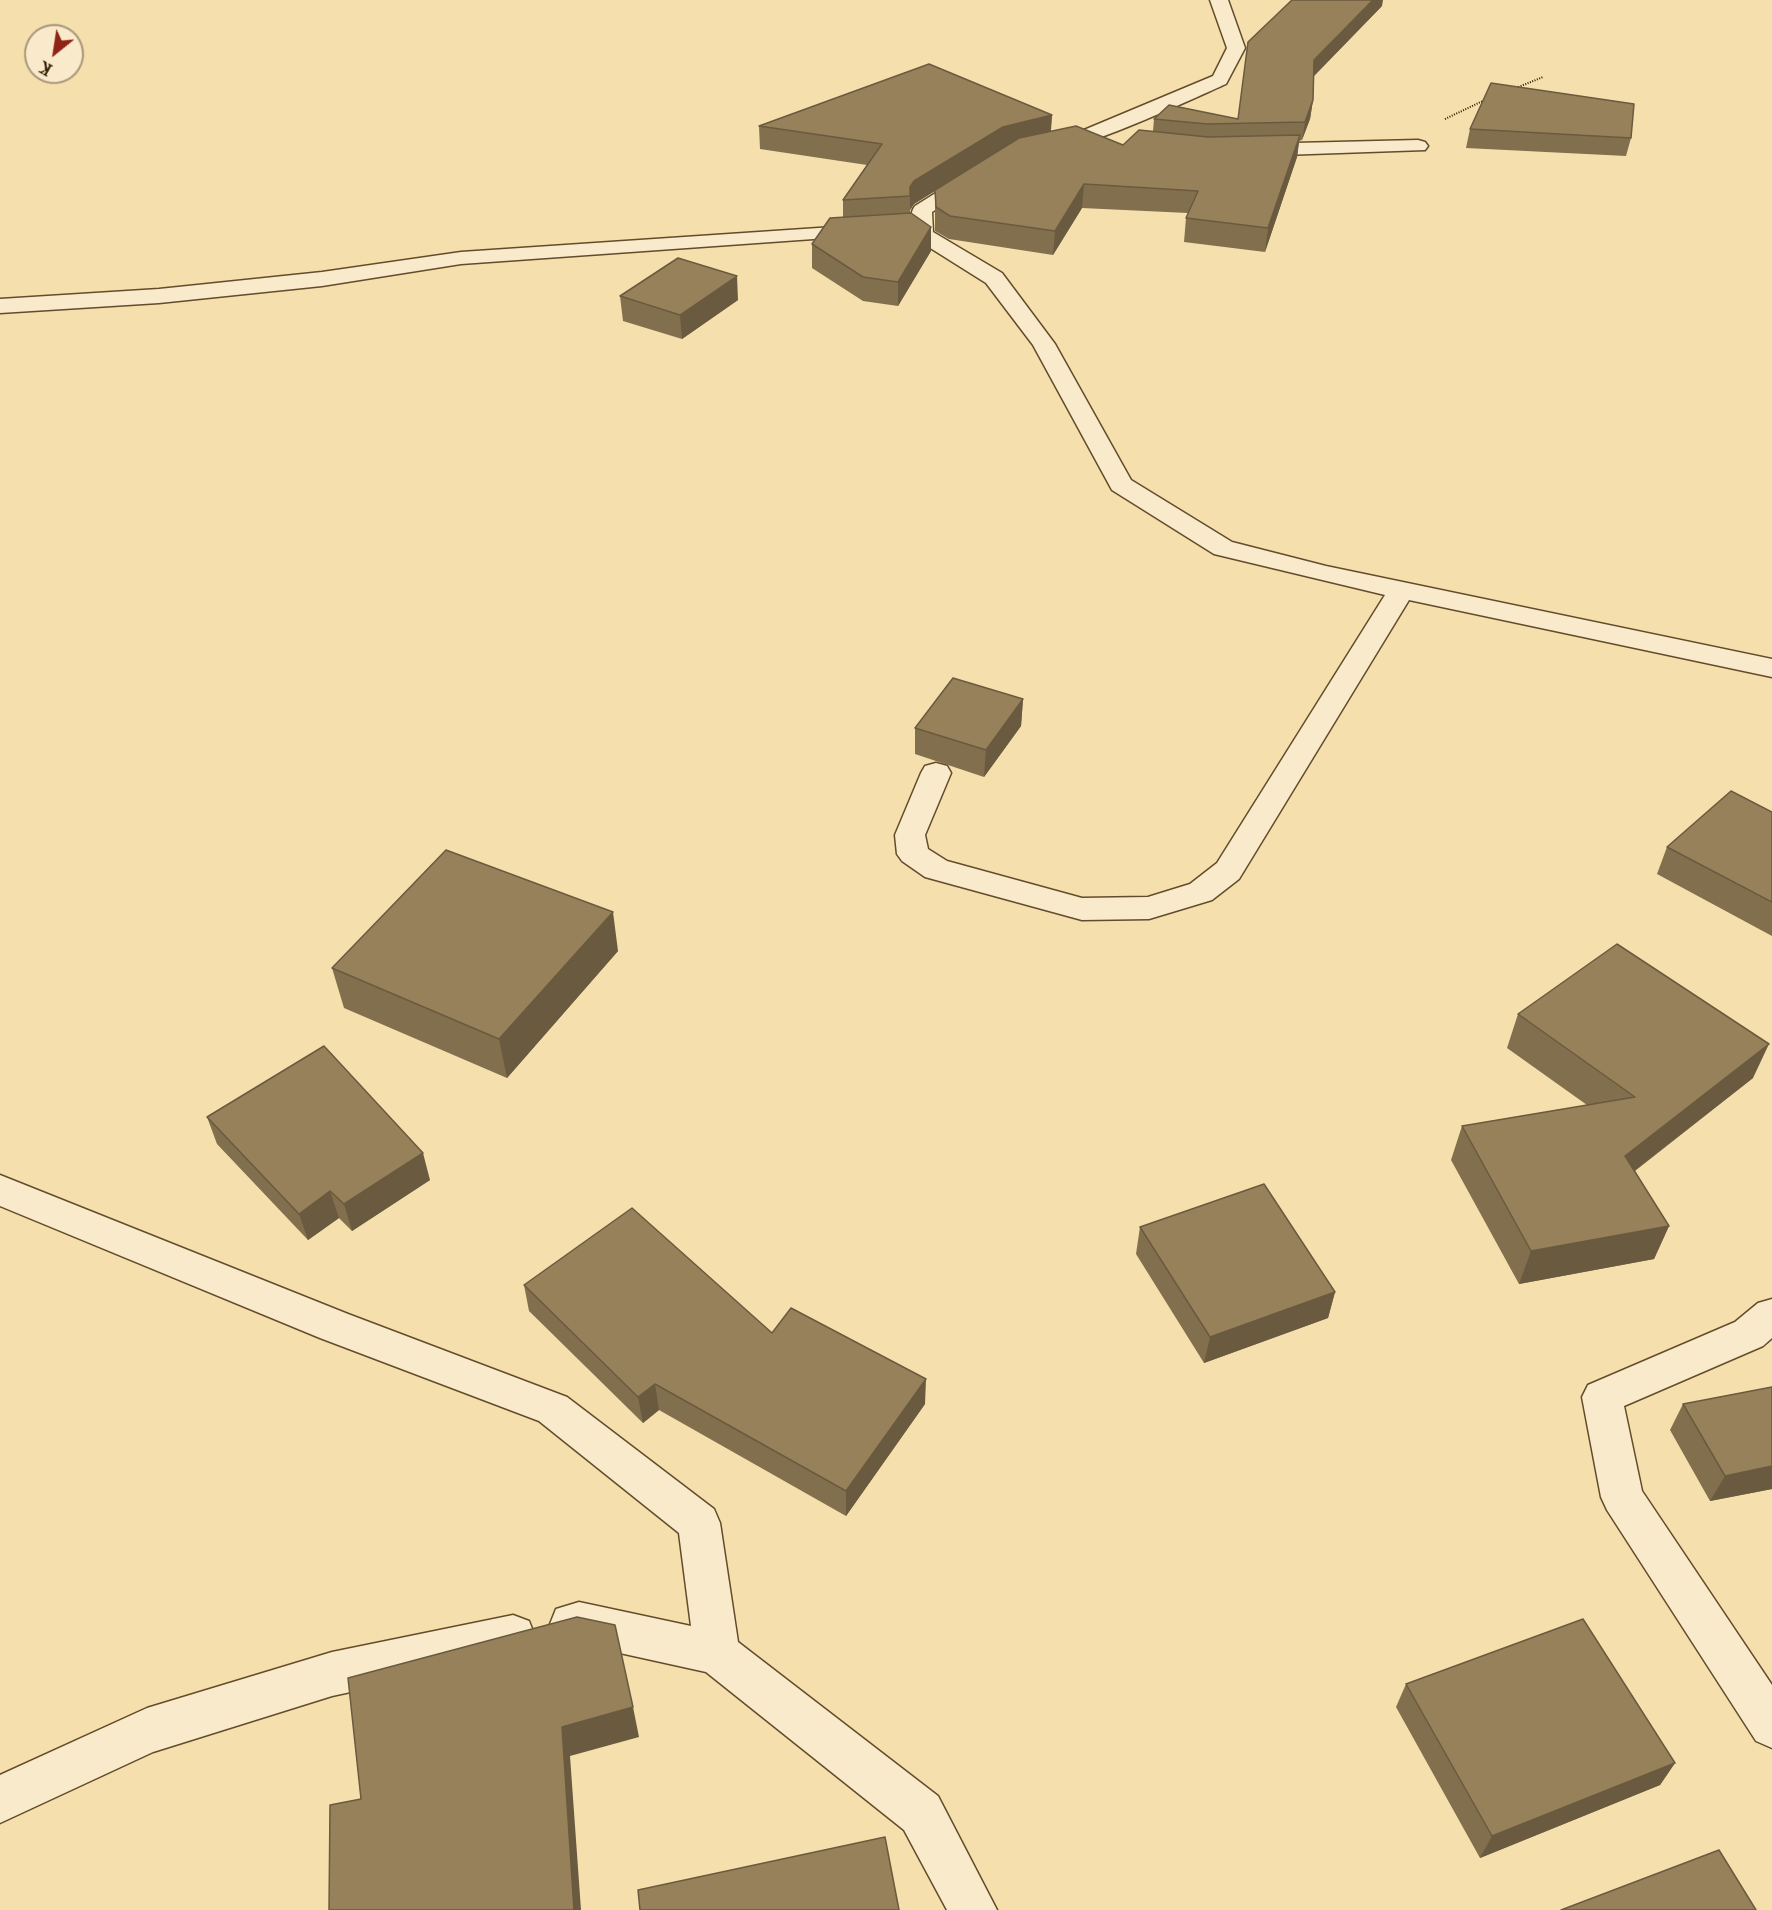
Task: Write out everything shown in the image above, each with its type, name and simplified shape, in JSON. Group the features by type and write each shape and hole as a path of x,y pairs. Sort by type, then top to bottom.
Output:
{"street":[{"path":"1033,150 1079,139 1220,80 1236,48 1219,0"},
{"path":"1079,139 1113,142"},
{"path":"1240,150 1418,146"},
{"path":"903,228 922,210 990,167"},
{"path":"0,306 159,296 322,279 461,258 903,228 923,235 994,278 1044,344 1120,485 1223,548 1324,574 1772,669"},
{"path":"936,773 910,835 913,854 936,869 1082,909 1149,908 1201,892 1228,871 1402,590"},
{"path":"0,1190 334,1326 553,1409 699,1523 717,1653"},
{"path":"1772,1315 1749,1334 1602,1397 1622,1497 1772,1725"},
{"path":"0,1799 147,1731 332,1674 579,1623 717,1653 921,1813 973,1910"}],"path":[{"path":"1513,89 1544,77"},
{"path":"1418,146 1440,122 1493,97"}],"building":[{"path":"1292,0 1373,0 1314,60 1313,100 1305,122 1207,124 1154,119 1169,105 1238,119 1248,42"},
{"path":"929,64 1052,115 1003,127 914,181 910,187 910,196 843,200 882,144 759,126"},
{"path":"1491,83 1634,104 1631,138 1470,129"},
{"path":"1076,126 1123,145 1139,130 1208,137 1300,135 1268,228 1186,218 1198,191 1084,184 1055,231 950,216 936,207 935,190 1019,138"},
{"path":"911,213 931,227 898,282 863,277 812,244 830,218"},
{"path":"678,258 737,276 680,315 620,296"},
{"path":"953,678 1023,699 986,750 915,728"},
{"path":"1731,791 1772,812 1772,902 1667,847"},
{"path":"446,850 613,912 499,1039 332,968"},
{"path":"1617,944 1769,1044 1625,1156 1669,1226 1531,1251 1462,1126 1635,1097 1518,1014"},
{"path":"324,1046 423,1153 344,1204 330,1191 299,1214 207,1117"},
{"path":"1264,1184 1335,1292 1210,1337 1140,1227"},
{"path":"632,1208 772,1333 791,1308 926,1379 846,1491 655,1384 638,1397 524,1285"},
{"path":"1772,1387 1772,1466 1725,1476 1683,1404"},
{"path":"577,1617 615,1625 633,1707 562,1727 574,1910 329,1910 330,1805 361,1799 348,1678"},
{"path":"1583,1619 1675,1763 1492,1836 1406,1684"},
{"path":"885,1837 899,1910 640,1910 638,1890"},
{"path":"1719,1850 1756,1910 1561,1910"}]}
